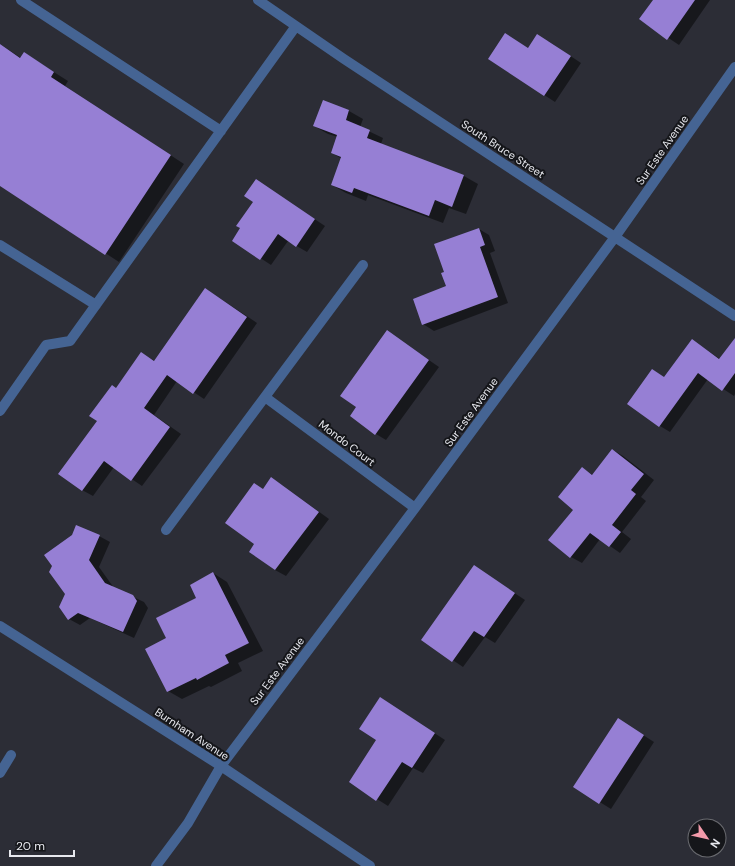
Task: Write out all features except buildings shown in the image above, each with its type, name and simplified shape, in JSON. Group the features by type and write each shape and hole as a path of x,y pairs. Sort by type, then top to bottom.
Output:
{"street":[{"path":"21,0 221,132"},
{"name":"South Bruce Street","path":"258,0 344,59 735,316"},
{"path":"0,411 46,345 70,341 296,26"},
{"name":"Sur Este Avenue","path":"156,866 188,824 221,766 415,508 615,237 735,68"},
{"path":"0,245 96,305"},
{"path":"166,530 363,265"},
{"name":"Mondo Court","path":"265,397 415,508"},
{"name":"Burnham Avenue","path":"0,626 221,766 370,866"},
{"path":"0,773 11,755"}]}
